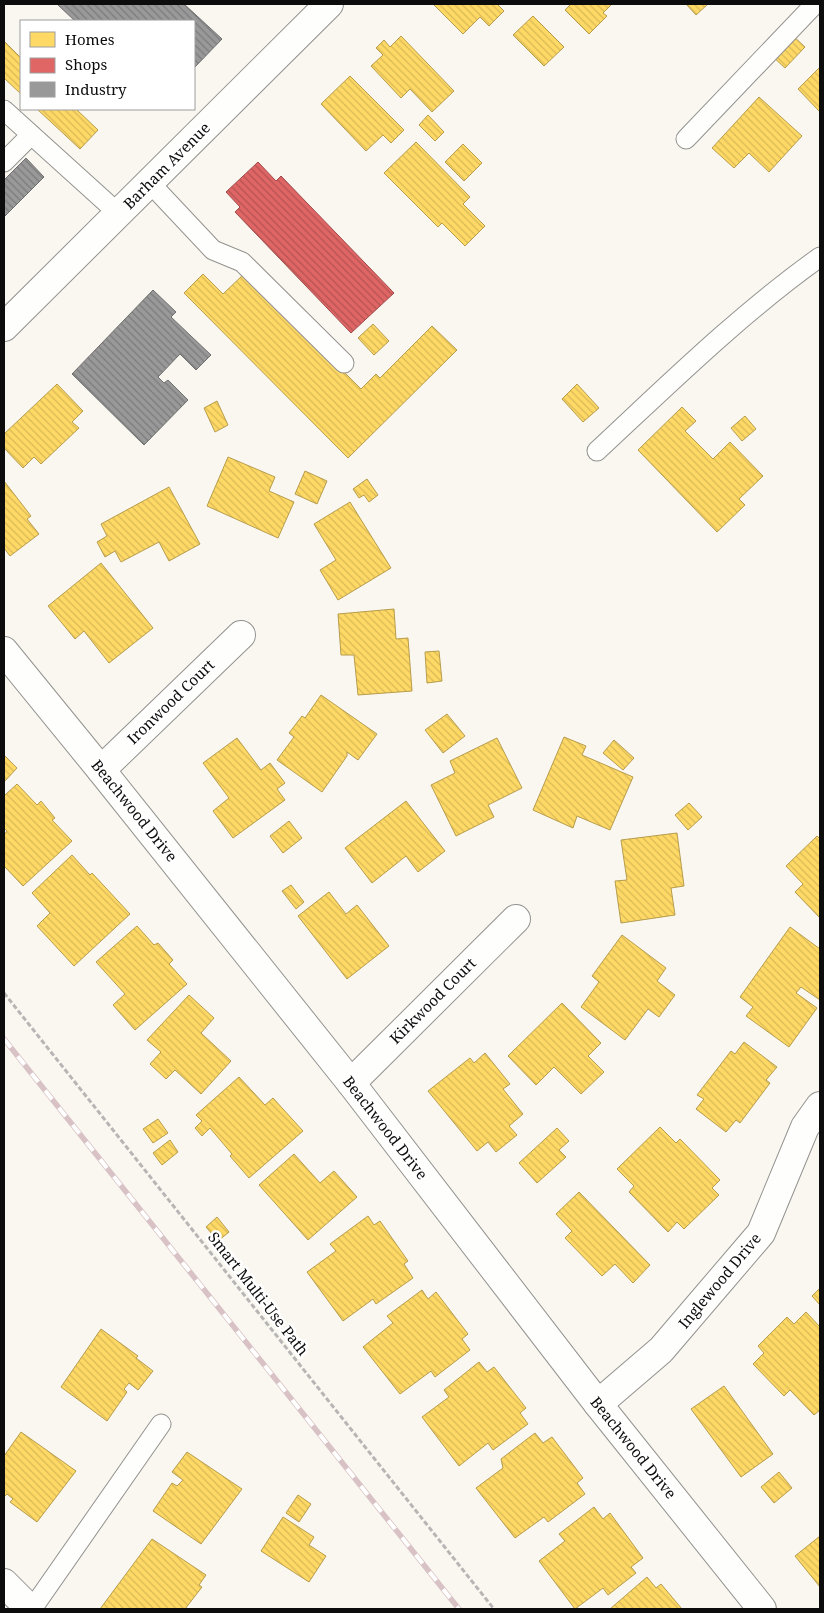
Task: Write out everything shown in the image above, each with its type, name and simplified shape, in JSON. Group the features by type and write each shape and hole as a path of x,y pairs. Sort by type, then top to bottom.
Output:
{"street":[{"name":"Barham Avenue","path":"4,327 329,4"},
{"name":"Ironwood Court","path":"102,770 241,635"},
{"name":"Beachwood Drive","path":"4,651 102,770 350,1083 598,1404 762,1609"},
{"name":"Kirkwood Court","path":"350,1083 516,919"},
{"name":"Inglewood Drive","path":"598,1404 661,1350 761,1233 805,1128 820,1106"},
{"path":"4,1583 31,1609"}],"lane":[{"path":"686,139 815,4"},
{"path":"4,110 119,214"},
{"path":"4,162 31,135"},
{"path":"150,183 213,250 242,262 344,363"},
{"path":"596,451 721,336 784,283 820,256"},
{"path":"31,1609 161,1424"}],"path":[{"name":"Smart Multi-Use Path","path":"4,993 494,1609"}],"building: Homes":[{"path":"433,4 497,4 504,11 489,26 480,17 463,34"},
{"path":"571,4 612,4 603,13 607,16 589,34 565,10"},
{"path":"686,4 708,4 696,15"},
{"path":"533,16 564,47 544,66 513,35"},
{"path":"791,34 805,47 785,68 771,55"},
{"path":"401,36 454,91 432,112 410,89 401,98 371,66 383,55 376,48 384,40 390,47"},
{"path":"4,41 20,57 20,93 4,78"},
{"path":"820,67 820,112 798,89"},
{"path":"350,76 404,130 391,143 383,135 366,151 321,104"},
{"path":"759,97 802,136 769,172 749,153 734,168 712,148"},
{"path":"38,110 77,110 98,130 80,149"},
{"path":"428,115 444,132 435,141 419,125"},
{"path":"416,142 470,197 463,204 485,226 465,246 442,223 438,227 384,173"},
{"path":"463,144 482,163 464,181 445,162"},
{"path":"245,273 361,389 376,374 380,378 432,326 457,350 348,458 184,293 203,274 223,294"},
{"path":"373,324 389,341 374,355 358,338"},
{"path":"57,384 83,411 72,422 79,428 41,464 34,457 23,468 4,448 4,434"},
{"path":"577,384 599,408 583,422 562,399"},
{"path":"217,401 228,425 215,432 204,408"},
{"path":"682,407 696,421 685,431 713,459 730,442 763,476 739,499 745,505 717,532 638,450"},
{"path":"745,416 756,429 742,441 731,428"},
{"path":"228,457 275,477 269,491 294,502 278,538 207,506"},
{"path":"305,471 327,481 317,504 295,494"},
{"path":"367,479 378,495 369,502 364,495 359,498 353,489"},
{"path":"4,481 31,516 27,519 39,534 10,556 4,548"},
{"path":"169,487 200,544 169,561 159,542 121,562 115,551 105,557 97,542 107,536 101,524"},
{"path":"350,502 391,568 338,600 320,570 336,560 314,524"},
{"path":"101,563 153,628 109,663 84,631 75,639 48,606"},
{"path":"394,609 396,639 408,638 412,691 358,695 354,655 341,655 338,614"},
{"path":"439,651 442,681 427,683 425,652"},
{"path":"321,695 377,734 358,760 347,752 347,756 322,792 277,760 294,737 289,733 302,716 305,718"},
{"path":"447,714 465,736 443,753 425,730"},
{"path":"564,737 586,746 582,755 633,777 610,830 577,816 573,828 533,810"},
{"path":"237,738 261,770 270,763 285,783 277,789 285,800 233,838 213,811 229,798 203,763"},
{"path":"497,738 522,788 488,805 494,817 456,836 431,785 455,773 450,761"},
{"path":"614,740 634,758 623,770 603,753"},
{"path":"4,755 17,768 4,782"},
{"path":"17,784 37,805 41,801 55,818 52,820 72,841 23,886 4,866 4,835 7,831 4,828 4,796"},
{"path":"406,801 445,851 418,872 406,856 372,883 345,848"},
{"path":"689,803 702,817 688,830 675,815"},
{"path":"289,821 302,838 283,853 270,836"},
{"path":"677,833 684,886 671,888 675,915 621,923 615,881 627,880 621,840"},
{"path":"817,836 820,839 820,918 795,892 803,884 786,866"},
{"path":"72,855 90,875 92,873 130,914 74,966 37,926 50,913 32,893"},
{"path":"291,885 304,902 296,909 282,891"},
{"path":"329,892 346,914 357,905 389,946 347,979 298,916"},
{"path":"137,926 154,945 158,943 173,960 169,964 187,984 135,1030 113,1005 125,994 96,962"},
{"path":"790,927 820,949 820,1000 801,987 796,993 817,1008 789,1047 746,1016 753,1007 740,997"},
{"path":"622,935 666,968 657,981 675,995 659,1017 648,1009 625,1040 581,1007 599,982 592,976"},
{"path":"189,995 214,1018 201,1033 231,1061 201,1094 175,1070 166,1079 150,1064 161,1052 147,1040"},
{"path":"562,1003 601,1043 588,1056 604,1072 581,1094 554,1067 536,1085 508,1056"},
{"path":"744,1042 777,1067 766,1080 770,1083 740,1123 736,1120 726,1132 696,1109 704,1099 697,1095 731,1051 735,1054"},
{"path":"485,1053 510,1084 503,1089 523,1114 509,1126 517,1135 496,1152 488,1142 477,1151 428,1091 470,1058 474,1063"},
{"path":"239,1077 265,1105 273,1098 303,1131 249,1178 210,1128 202,1136 195,1128 202,1121 196,1115"},
{"path":"158,1119 168,1133 153,1143 143,1129"},
{"path":"660,1127 676,1143 680,1139 720,1180 712,1188 719,1195 684,1229 677,1222 668,1232 629,1192 634,1186 617,1169"},
{"path":"557,1128 569,1141 559,1150 566,1157 537,1183 519,1163"},
{"path":"170,1140 178,1152 162,1165 153,1153"},
{"path":"294,1154 320,1183 334,1171 357,1197 308,1240 259,1185"},
{"path":"579,1192 650,1265 633,1283 615,1264 602,1276 565,1238 572,1231 556,1214"},
{"path":"368,1216 374,1225 380,1221 408,1261 404,1264 413,1278 376,1304 373,1299 343,1321 307,1272 336,1251 330,1244"},
{"path":"217,1217 229,1232 218,1241 206,1227"},
{"path":"820,1288 820,1305 812,1296"},
{"path":"422,1290 428,1299 436,1292 468,1334 462,1339 470,1350 435,1377 431,1371 400,1394 363,1347 393,1323 387,1316"},
{"path":"806,1312 820,1327 820,1410 814,1415 790,1390 784,1396 753,1364 764,1353 758,1346 787,1317 794,1324"},
{"path":"101,1329 138,1356 136,1358 153,1371 138,1390 129,1383 124,1389 127,1392 107,1421 61,1387"},
{"path":"479,1362 487,1372 494,1367 526,1408 520,1413 528,1424 493,1450 488,1443 459,1466 422,1417 449,1397 444,1390"},
{"path":"724,1386 773,1454 741,1477 691,1409"},
{"path":"21,1432 76,1471 37,1522 10,1502 13,1499 7,1494 4,1497 4,1456"},
{"path":"535,1433 543,1443 552,1437 583,1478 577,1483 585,1494 548,1522 544,1517 515,1538 476,1488 503,1468 501,1459"},
{"path":"187,1452 242,1489 201,1544 153,1511 172,1483 177,1486 183,1480 172,1472"},
{"path":"779,1472 792,1488 774,1503 761,1487"},
{"path":"298,1495 311,1504 299,1522 286,1513"},
{"path":"594,1507 603,1519 610,1513 643,1558 631,1567 636,1573 608,1595 603,1588 575,1609 539,1561 565,1541 559,1534"},
{"path":"283,1517 314,1537 309,1545 326,1556 309,1582 261,1551"},
{"path":"820,1536 820,1587 795,1556"},
{"path":"152,1539 206,1575 199,1585 202,1587 185,1609 100,1609"},
{"path":"647,1577 656,1588 661,1584 682,1609 610,1609"}],"building: Shops":[{"path":"258,162 276,181 281,176 394,293 351,333 235,212 240,207 226,192"}],"building: Industry":[{"path":"57,4 184,4 222,39 195,67 195,20 74,20"},
{"path":"26,158 44,177 4,217 4,180"},
{"path":"153,290 176,312 171,317 211,355 196,370 180,354 158,377 164,383 168,380 188,400 144,445 72,374"}],"railway":[{"path":"4,1039 459,1609"}]}
